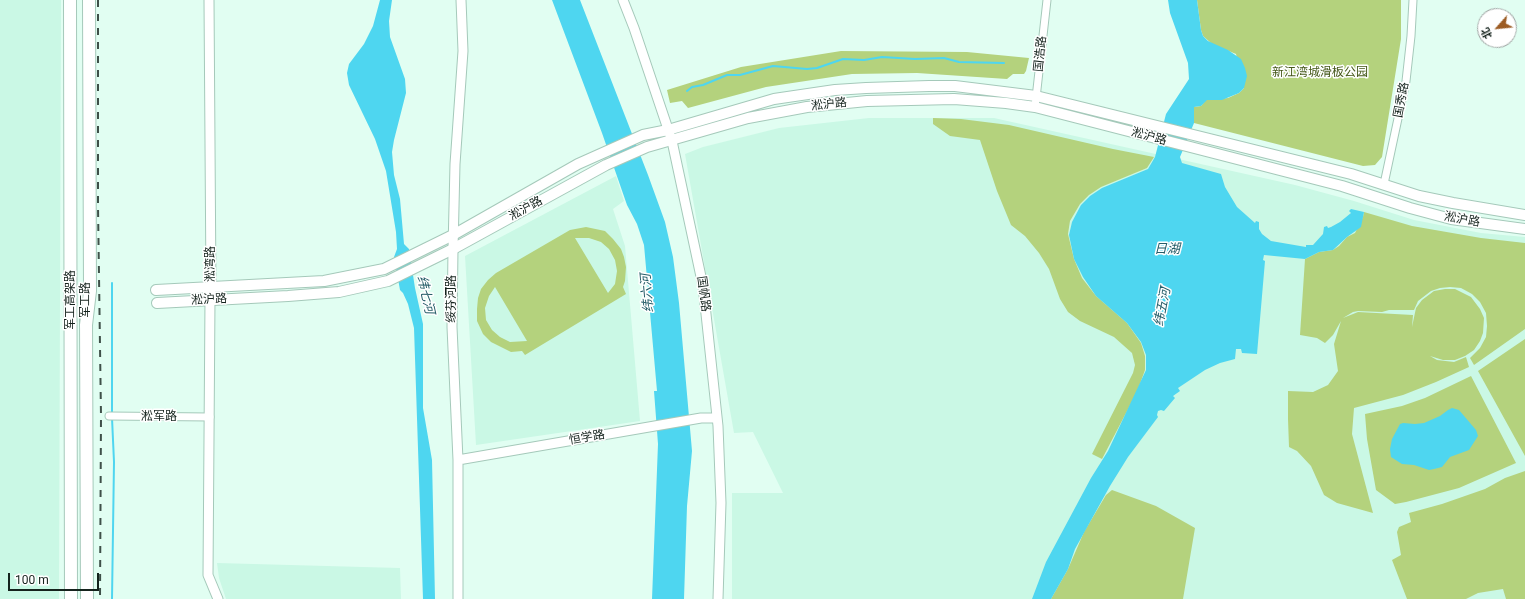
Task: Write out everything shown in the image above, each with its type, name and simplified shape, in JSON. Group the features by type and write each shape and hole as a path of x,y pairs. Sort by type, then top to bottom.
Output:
{"main road":[{"name":"军工路","path":"66,0 66,599"},
{"name":"军工高架路","path":"70,0 71,599"},
{"name":"军工路","path":"86,599 86,325 90,291 87,0"},
{"name":"淞沪路","path":"156,290 324,281 384,269 453,235 578,164 642,135 668,130 774,99 835,90 901,86 955,86 1036,96 1152,126 1351,174 1426,198 1525,215"},
{"name":"淞沪路","path":"157,303 339,292 388,281 452,249 606,165 647,147 748,118 837,103 954,99 1006,103 1035,108 1342,186 1410,208 1451,219 1525,229"},
{"name":"国秀路","path":"1380,198 1384,184"}],"street":[{"name":"淞湾路","path":"209,0 211,287 208,575 218,599"},
{"name":"绥芬河路","path":"458,599 458,460 452,327 452,249 455,164 463,51 461,0"},
{"name":"国帆路","path":"623,0 672,141 704,286 717,418 721,503 718,599"},
{"name":"国浩路","path":"1035,108 1047,0"},
{"name":"国秀路","path":"1384,184 1406,81 1413,0"},
{"name":"淞军路","path":"112,417 210,417"},
{"name":"恒学路","path":"458,460 693,419 717,418"}],"shaded area":[{"path":"0,0 61,0 59,599 0,599"},
{"path":"869,118 994,118 1295,185 1354,201 1414,220 1481,233 1525,237 1525,599 732,599 732,493 783,493 753,432 734,433 685,154 703,147 779,128"},
{"path":"616,176 624,201 613,209 625,246 640,421 476,445 465,256"},
{"path":"217,563 400,568 401,599 226,599 219,578"}],"green space":[{"name":"新江湾城滑板公园","path":"1197,0 1401,0 1401,39 1382,157 1375,165 1363,166 1194,123 1194,107 1201,106 1206,100 1228,98 1239,93 1244,88 1236,54 1212,44 1203,36"},
{"path":"841,51 967,52 1029,58 1024,74 1013,74 1007,79 917,73 852,74 766,87 688,108 682,101 670,103 667,90 741,67"},
{"path":"933,118 961,119 1009,125 1154,157 1147,168 1101,187 1089,195 1080,204 1070,221 1068,234 1074,259 1082,278 1096,296 1127,323 1141,343 1145,356 1145,370 1137,392 1102,459 1092,454 1133,373 1135,365 1132,353 1114,337 1080,321 1068,312 1060,299 1049,269 1039,253 1025,236 1011,225 997,191 980,140 950,136 933,124"},
{"path":"1364,212 1412,226 1481,238 1525,243 1525,329 1474,365 1470,358 1480,348 1486,337 1486,313 1480,302 1472,294 1461,288 1440,288 1431,291 1418,301 1414,310 1389,310 1382,312 1358,311 1353,312 1343,318 1358,312 1413,315 1412,327 1416,308 1422,300 1434,291 1455,289 1471,297 1480,309 1484,318 1483,333 1474,350 1455,360 1443,360 1430,356 1437,360 1454,362 1466,357 1469,367 1403,395 1354,408 1352,434 1373,513 1337,503 1324,495 1311,466 1297,451 1289,447 1288,419 1288,391 1313,392 1328,385 1338,371 1334,344 1341,321 1333,335 1325,343 1317,338 1300,335 1305,259 1319,252 1333,250 1339,246 1347,237 1355,233"},
{"path":"586,227 605,231 613,239 621,249 624,257 626,267 623,287 626,294 525,355 522,351 511,352 491,342 483,334 477,321 478,298 481,289 496,273 570,230","holes":["575,238 589,238 601,242 609,249 615,260 617,271 615,284 608,293","495,287 527,341 510,342 500,337 492,330 486,320 485,308 489,296"]},
{"path":"1525,339 1525,456 1478,371"},
{"path":"1471,376 1516,463 1459,488 1395,504 1376,490 1367,439 1365,414 1402,406 1425,398"},
{"path":"1525,471 1525,599 1506,599 1503,589 1478,593 1466,599 1407,599 1392,560 1401,555 1397,532 1399,527 1411,522 1409,513 1442,504 1485,489 1505,478"},
{"path":"1112,490 1156,506 1195,528 1183,599 1051,599 1068,569 1084,532 1106,495"}],"water":[{"path":"380,0 392,0 389,21 390,37 405,79 406,93 392,152 394,175 400,199 404,244 409,249 415,288 423,324 423,408 432,460 435,599 423,599 414,328 408,304 400,290 394,257 397,249 396,232 386,171 375,139 349,85 347,73 349,64 364,44 373,26"},
{"path":"552,0 580,0 648,175 665,222 673,257 679,303 692,451 687,506 684,599 652,599 658,444 654,391 657,391 644,245 637,224 627,205 602,133"},
{"name":"日湖","path":"1168,0 1197,0 1203,36 1208,41 1228,50 1241,59 1247,76 1244,88 1239,93 1222,100 1207,100 1201,106 1194,107 1194,123 1180,157 1182,163 1221,174 1225,187 1237,207 1255,223 1256,221 1259,222 1259,229 1262,234 1271,241 1306,247 1306,245 1313,245 1323,234 1324,227 1327,226 1328,228 1340,222 1351,213 1349,211 1351,209 1364,212 1361,227 1333,250 1319,252 1305,259 1264,255 1263,260 1265,261 1257,354 1242,353 1241,349 1236,349 1235,359 1220,363 1205,370 1178,388 1180,391 1173,396 1175,398 1164,411 1158,411 1158,417 1128,457 1110,486 1075,549 1068,569 1051,599 1032,599 1046,562 1091,478 1108,451 1146,370 1146,355 1141,342 1127,323 1096,296 1083,277 1074,259 1069,235 1072,222 1081,205 1090,196 1102,188 1148,169 1155,157 1166,114 1189,79 1188,63 1170,13"},
{"path":"1452,408 1459,410 1476,430 1478,436 1469,450 1450,457 1442,467 1429,470 1414,465 1402,464 1391,457 1390,449 1392,439 1400,424 1424,423 1440,416"}],"waterway":[{"path":"687,91 692,87 703,85 727,75 740,75 773,66 807,69 817,68 843,59 864,60 882,57 915,59 944,58 959,62 1004,63"},
{"path":"112,283 112,414"},
{"path":"112,418 114,462 112,599"}],"railway":[{"path":"98,0 98,206 101,416 100,599"}],"water label":[{"name":"纬六河","path":"648,293"},
{"name":"纬七河","path":"425,295"},
{"name":"纬五河","path":"1163,307"}]}
